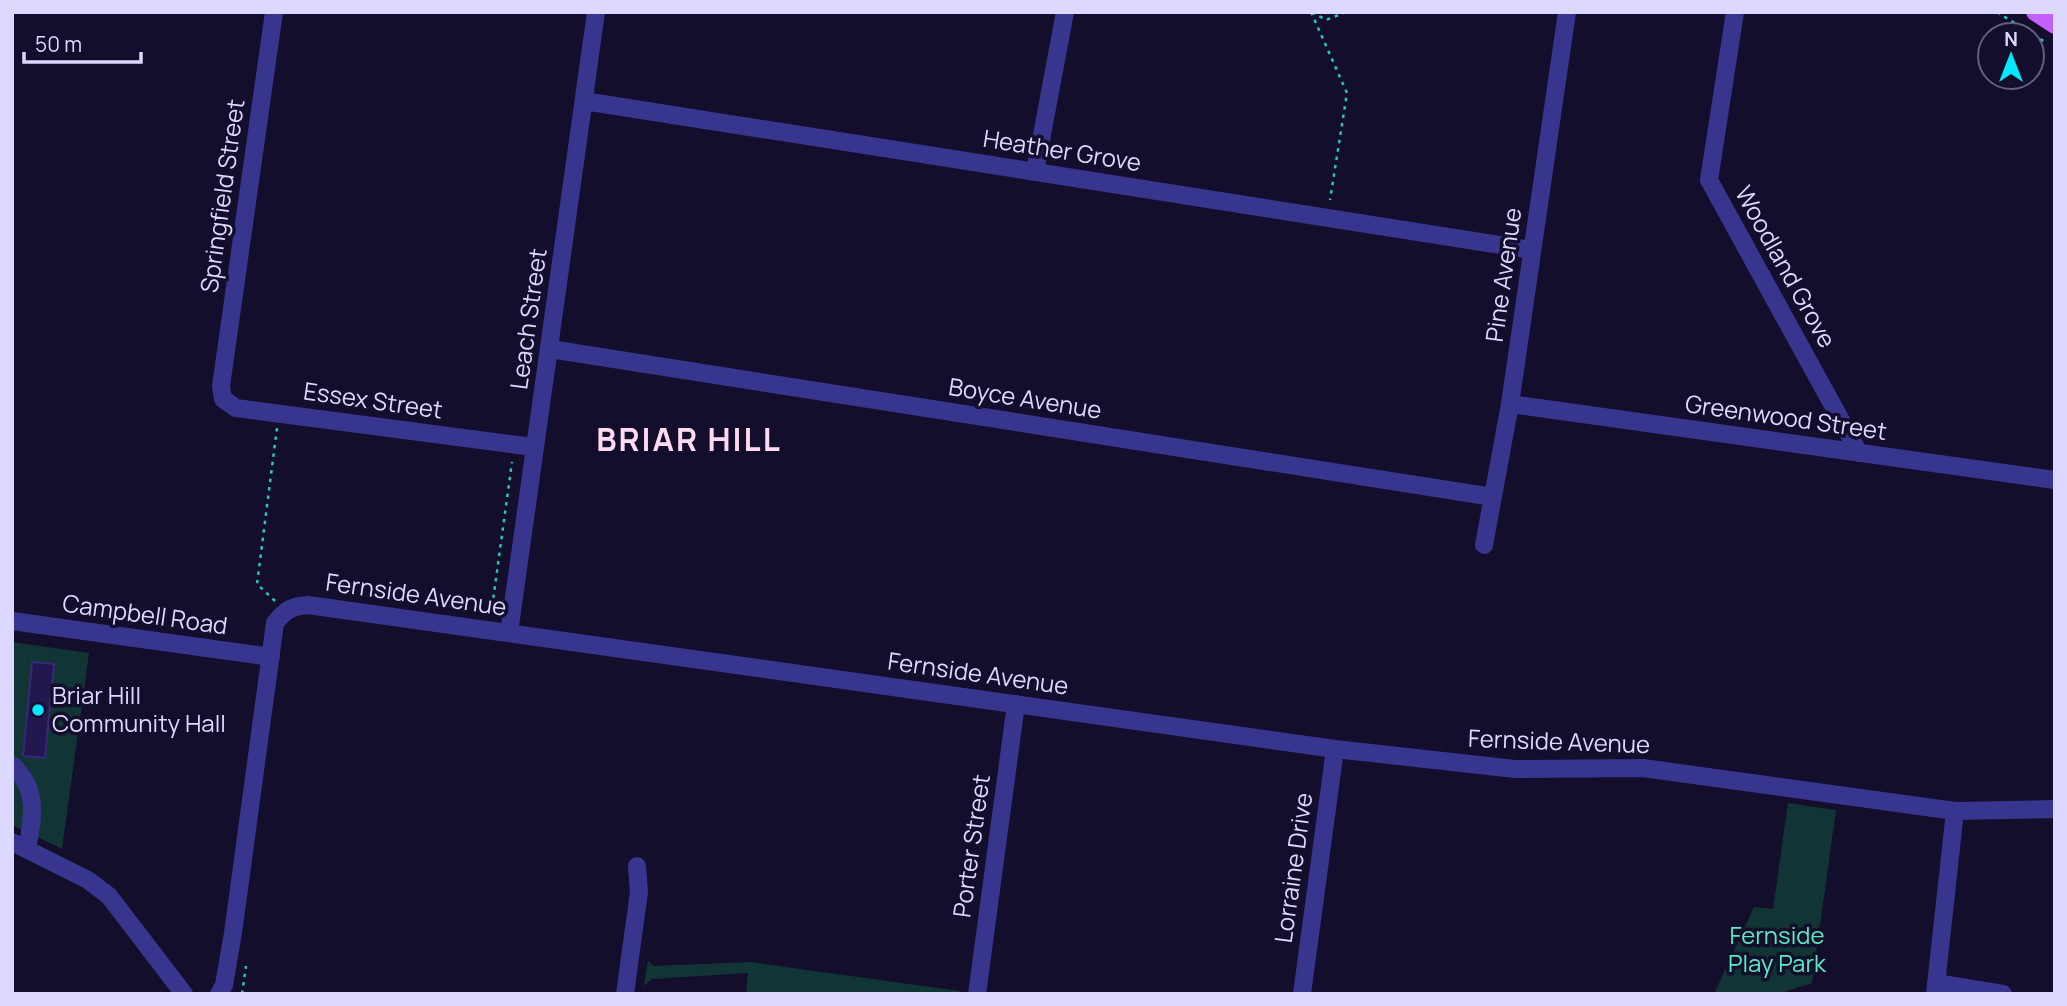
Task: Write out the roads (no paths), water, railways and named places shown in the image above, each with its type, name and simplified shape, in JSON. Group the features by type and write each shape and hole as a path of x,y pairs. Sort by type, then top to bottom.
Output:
{"street":[{"name":"Springfield Street","path":"221,386 274,12"},
{"name":"Leach Street","path":"510,625 596,12"},
{"path":"1035,172 1065,12"},
{"name":"Pine Avenue","path":"1484,544 1510,404 1567,12"},
{"name":"Woodland Grove","path":"1735,12 1709,180 1859,453"},
{"name":"Heather Grove","path":"584,101 1532,250"},
{"name":"Boyce Avenue","path":"550,349 1493,497"},
{"name":"Essex Street","path":"221,386 223,400 236,408 533,447"},
{"name":"Greenwood Street","path":"1510,404 2055,480"},
{"name":"Fernside Avenue","path":"219,994 224,985 233,933 275,623 285,611 295,606 308,605 510,625 1016,704 1335,749 1515,769 1643,768 1955,811 2055,809"},
{"name":"Campbell Road","path":"12,621 271,657"},
{"name":"Porter Street","path":"977,994 1016,704"},
{"name":"Lorraine Drive","path":"1302,994 1335,749"},
{"path":"12,765 25,777 31,796 33,818 20,846 88,880 109,896 184,994"},
{"path":"1955,811 1936,988 2003,994"},
{"path":"625,994 639,892 637,866"}],"place":[{"name":"Briar Hill Community Hall","path":"38,710"}],"district":[{"name":"BRIAR HILL","path":"689,440"}],"park label":[{"name":"Fernside Play Park","path":"1777,950"}]}
